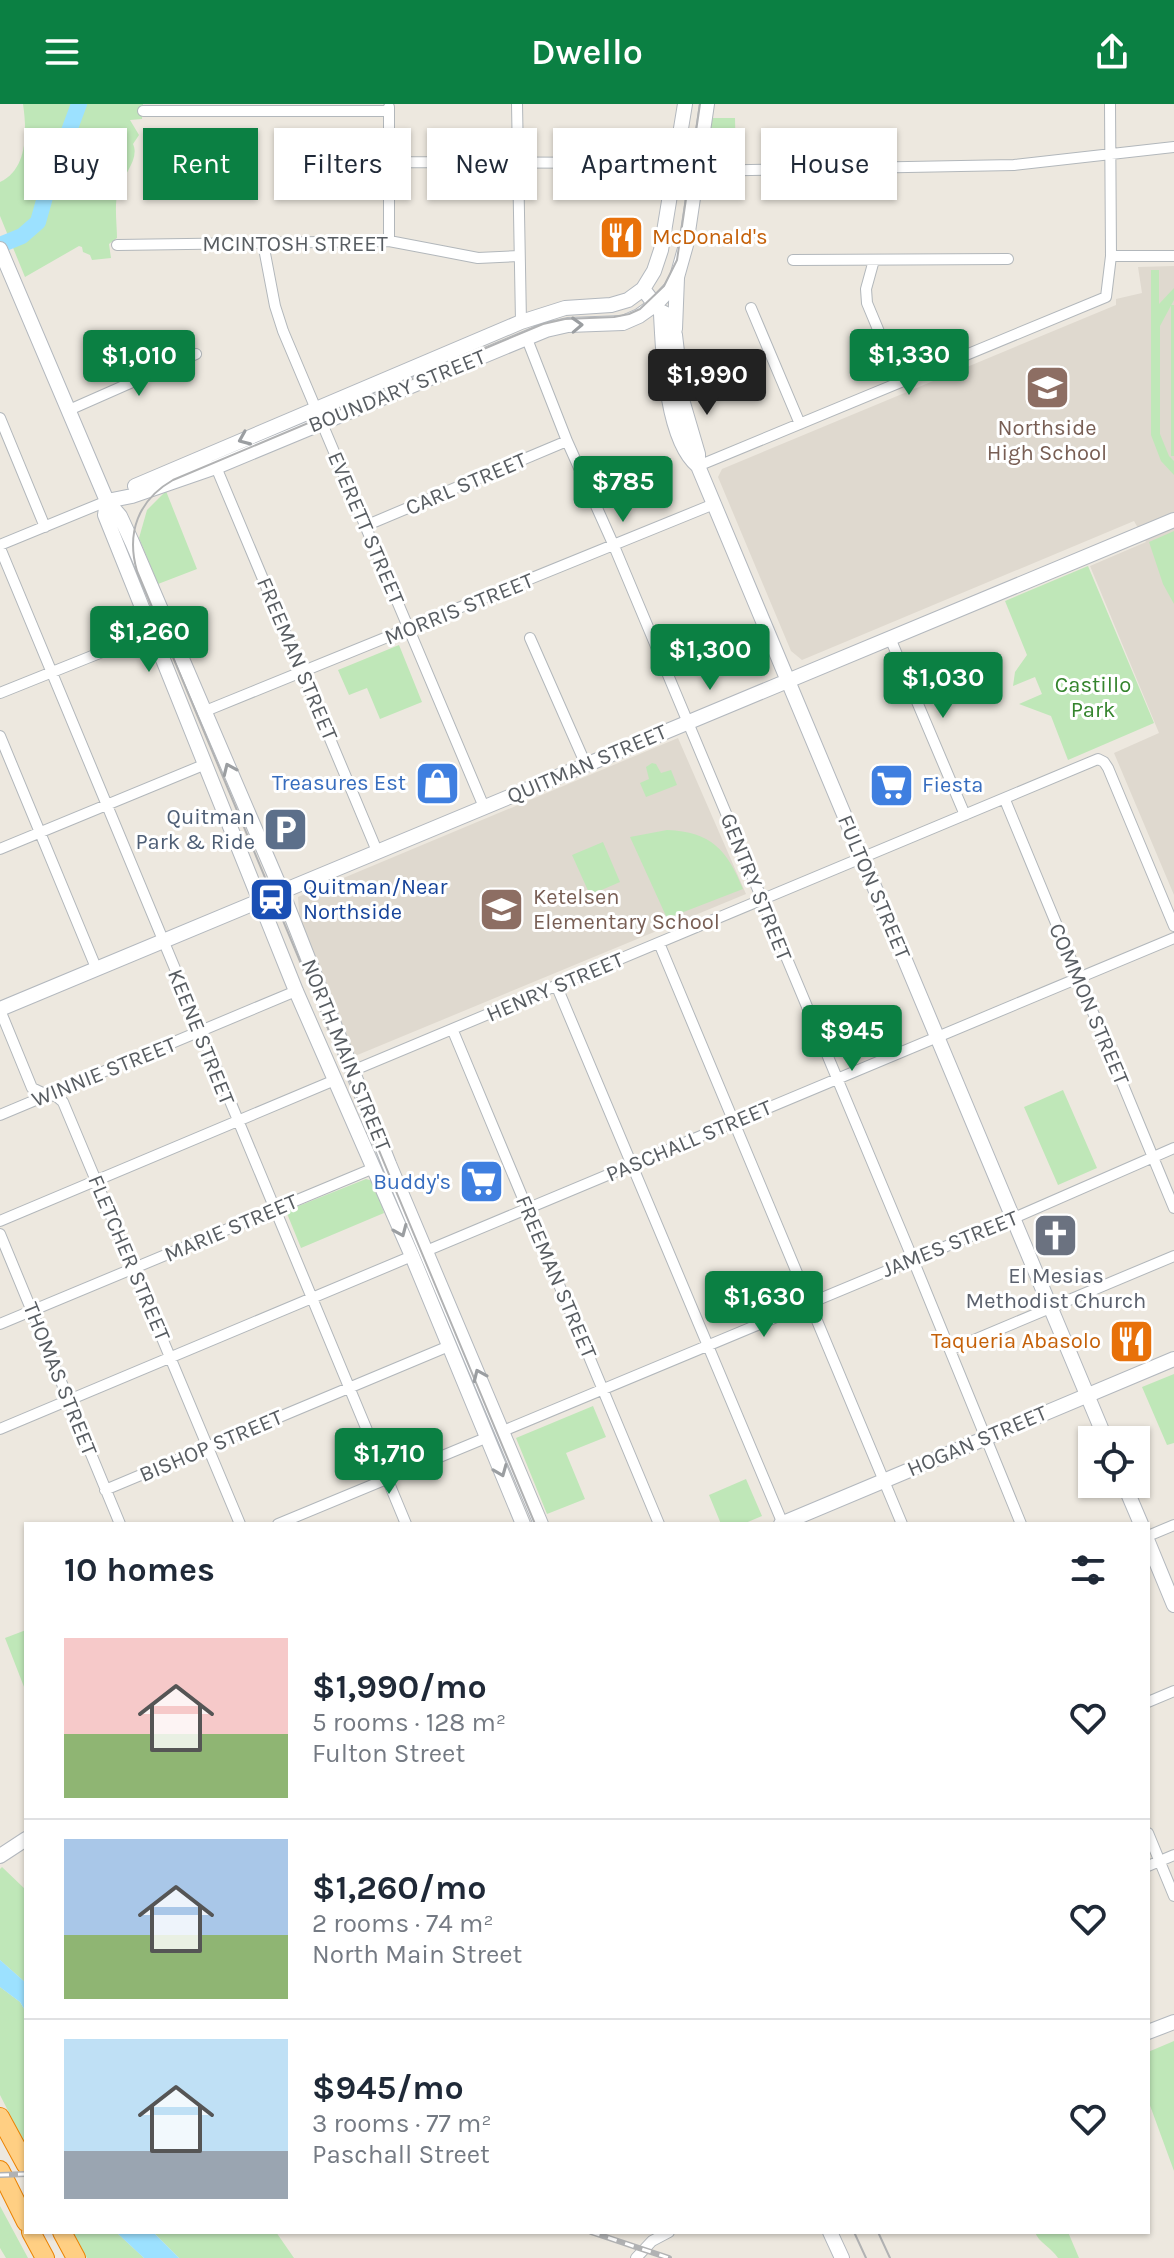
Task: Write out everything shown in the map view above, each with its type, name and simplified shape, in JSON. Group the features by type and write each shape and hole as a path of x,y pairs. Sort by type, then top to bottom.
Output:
{"highway":[{"path":"0,2117 24,2161"},
{"path":"0,2170 23,2216"},
{"path":"0,2180 23,2216"},
{"path":"32,2234 45,2258"},
{"path":"63,2234 76,2258"}],"main road":[{"path":"681,128 685,104"},
{"path":"703,128 707,104"},
{"path":"643,289 654,271 661,250 669,200"},
{"path":"675,335 677,277 686,245 693,200"},
{"name":"NORTH MAIN STREET","path":"0,249 107,501 120,516 132,542 282,892 352,1071 449,1346 522,1522"},
{"name":"BOUNDARY STREET","path":"107,501 196,459 556,326 623,323 658,307 677,277"},
{"name":"FULTON STREET","path":"643,289 668,315 675,335 676,404"},
{"name":"BOUNDARY STREET","path":"107,501 132,496 216,467 319,415 521,322 565,308 611,305 628,300 643,289"},
{"name":"FULTON STREET","path":"658,307 662,352 689,458 698,466 1100,1426"},
{"path":"623,323 640,323 653,329 662,352"},
{"name":"NORTH MAIN STREET","path":"107,501 105,515 296,991 374,1168 419,1254 503,1431 540,1522"},
{"name":"QUITMAN STREET","path":"0,1010 1174,520"},
{"name":"HOGAN STREET","path":"787,1522 1174,1359"},
{"path":"1130,1498 1140,1522"},
{"path":"1150,1544 1174,1605"},
{"path":"0,1856 24,1840"},
{"path":"1150,2031 1174,2022"},
{"path":"831,2234 842,2258"}],"street":[{"path":"517,104 517,128"},
{"path":"698,466 1106,297 1111,256 1110,104"},
{"path":"143,111 389,108 389,128"},
{"path":"745,170 1000,165 1174,147"},
{"path":"389,241 390,200"},
{"path":"518,200 521,322"},
{"name":"MCINTOSH STREET","path":"117,245 389,241 478,258 519,256"},
{"name":"EVERETT STREET","path":"263,243 275,306 484,807"},
{"path":"1111,256 1174,256"},
{"path":"793,260 1008,259"},
{"path":"874,260 866,289 867,303 900,382"},
{"path":"751,308 800,424"},
{"name":"GENTRY STREET","path":"527,339 567,441 913,1258 1020,1522"},
{"path":"69,410 196,354"},
{"path":"0,418 45,527"},
{"name":"CARL STREET","path":"365,526 567,441"},
{"name":"FREEMAN STREET","path":"216,467 377,851"},
{"name":"BOUNDARY STREET","path":"0,546 107,501"},
{"name":"MORRIS STREET","path":"203,712 714,504"},
{"name":"KEENE STREET","path":"0,546 162,943 405,1522"},
{"path":"0,693 152,632"},
{"path":"530,638 586,765"},
{"path":"890,638 965,815"},
{"path":"0,736 97,970"},
{"name":"HENRY STREET","path":"352,1071 1098,759 1108,768 1174,926"},
{"path":"0,849 206,764"},
{"name":"COMMON STREET","path":"1005,800 1174,1208"},
{"name":"PASCHALL STREET","path":"0,1429 1174,938"},
{"path":"659,943 901,1522"},
{"path":"557,987 781,1522"},
{"name":"WINNIE STREET","path":"0,1115 296,991"},
{"name":"FLETCHER STREET","path":"0,1010 32,1088 56,1096 63,1102 239,1522"},
{"name":"FREEMAN STREET","path":"453,1031 658,1522"},
{"path":"0,1221 335,1080"},
{"name":"JAMES STREET","path":"503,1431 1174,1148"},
{"name":"MARIE STREET","path":"0,1324 374,1168"},
{"name":"THOMAS STREET","path":"0,1234 119,1522"},
{"path":"950,1350 1174,1256"},
{"name":"BISHOP STREET","path":"105,1490 449,1346"},
{"path":"283,1522 488,1437"},
{"path":"1150,1538 1174,1525"},
{"path":"1150,1701 1174,1691"},
{"path":"1150,1838 1174,1896"},
{"path":"1150,1865 1174,1855"},
{"path":"636,2258 652,2241 665,2234"}],"shaded area":[{"name":"Northside High School","path":"1174,266 1174,895 1114,753 1159,733 1090,566 1146,542 1134,521 802,660 791,651 718,477 722,469 1116,305 1116,299 1142,293 1138,267"},
{"name":"Ketelsen Elementary School","path":"678,738 746,894 355,1056 300,924 298,897"}],"green space":[{"path":"23,104 143,104 142,119 130,120 139,135 133,144 133,161 127,173 127,128 25,126"},
{"path":"711,118 735,118 735,128 709,128"},
{"path":"24,148 24,200 117,200 117,238 109,244 111,258 92,260 79,246 25,277 0,216 0,182 9,176 21,159"},
{"path":"1151,270 1159,270 1159,304 1174,288 1174,300 1160,326 1160,434 1174,461 1174,475 1161,461 1151,435"},
{"path":"1171,305 1174,305 1174,456 1171,456"},
{"path":"166,491 197,569 158,584 139,538 147,510"},
{"path":"1174,531 1174,604 1163,584 1149,542"},
{"name":"Castillo Park","path":"1088,566 1154,723 1068,760 1051,716 1019,704 1042,694 1035,677 1013,686 1015,672 1027,655 1005,601"},
{"path":"399,645 422,702 380,719 367,688 349,695 338,670"},
{"path":"652,763 661,773 671,770 677,785 646,797 640,783 649,779 646,767"},
{"path":"667,830 707,839 724,854 743,889 668,918 630,837"},
{"path":"603,842 620,882 590,895 572,855"},
{"path":"1063,1090 1097,1168 1058,1185 1024,1107"},
{"path":"366,1179 373,1181 384,1213 301,1248 286,1211"},
{"path":"1174,1374 1174,1443 1167,1445 1142,1387"},
{"path":"593,1406 606,1437 566,1453 585,1499 547,1514 516,1438"},
{"path":"746,1479 762,1516 748,1522 720,1522 709,1495"},
{"path":"24,1631 24,1687 5,1638"},
{"path":"2,1867 24,1888 24,1981 0,1960"},
{"path":"0,1987 24,2009 24,2142 0,2095"},
{"path":"1174,2041 1174,2171 1150,2105 1150,2051"},
{"path":"0,2206 28,2258 6,2258 0,2248"},
{"path":"74,2234 118,2234 144,2258 87,2258"},
{"path":"155,2234 277,2234 294,2258 179,2258"},
{"path":"1036,2234 1069,2234 1079,2258 1058,2258"}],"water":[{"path":"0,1960 24,1981 24,2009 20,2002 0,1987"},
{"path":"118,2234 155,2234 179,2258 144,2258"}],"waterway":[{"path":"0,245 22,236 38,222 79,104"}],"tram line":[{"path":"534,1522 137,571 134,531 151,497 173,480 543,324 565,319 614,317 640,309 664,286 677,260 700,104"},
{"path":"855,2234 866,2258"},
{"path":"879,2234 890,2258"}],"railway":[{"path":"0,2175 24,2174"},
{"path":"597,2234 669,2258"}],"place":[{"name":"McDonald's","path":"621,237"},
{"name":"Northside High School","path":"1047,387"},
{"name":"Treasures Est","path":"437,783"},
{"name":"Fiesta","path":"891,785"},
{"name":"Quitman Park & Ride","path":"286,830"},
{"name":"Quitman/Near Northside","path":"272,900"},
{"name":"Ketelsen Elementary School","path":"502,910"},
{"name":"Buddy's","path":"482,1182"},
{"name":"El Mesias Methodist Church","path":"1056,1235"},
{"name":"Taqueria Abasolo","path":"1132,1341"}]}
